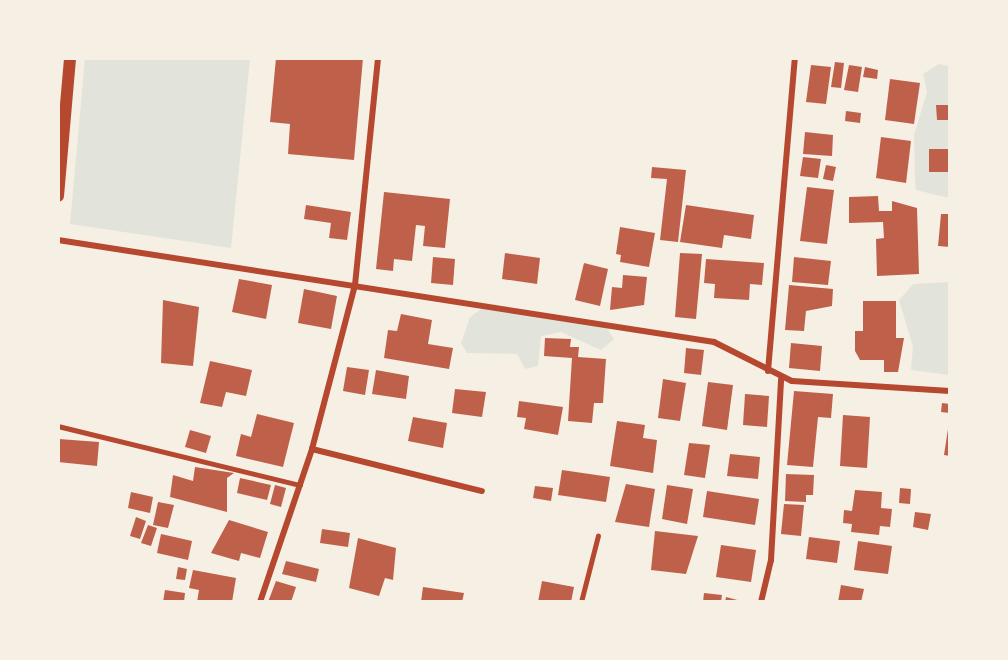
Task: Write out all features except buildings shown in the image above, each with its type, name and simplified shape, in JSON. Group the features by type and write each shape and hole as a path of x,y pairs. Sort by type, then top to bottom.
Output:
{"main road":[{"path":"58,196 70,58"}],"street":[{"path":"260,602 312,449 355,285 378,58"},
{"path":"768,371 795,58"},
{"path":"58,240 714,342 782,379 950,391"},
{"path":"761,602 771,560 782,379"},
{"path":"312,449 482,491"}],"lane":[{"path":"58,426 300,485"},
{"path":"581,602 598,536"}],"shaded area":[{"path":"85,58 250,59 231,248 70,224"},
{"path":"939,64 949,66 949,198 916,190 915,181 914,135 927,92 923,74"},
{"path":"949,282 949,375 911,370 913,347 899,300 913,284"},
{"path":"484,307 607,328 614,339 601,350 561,332 541,336 538,366 525,369 517,354 467,353 461,343 470,317"}]}
